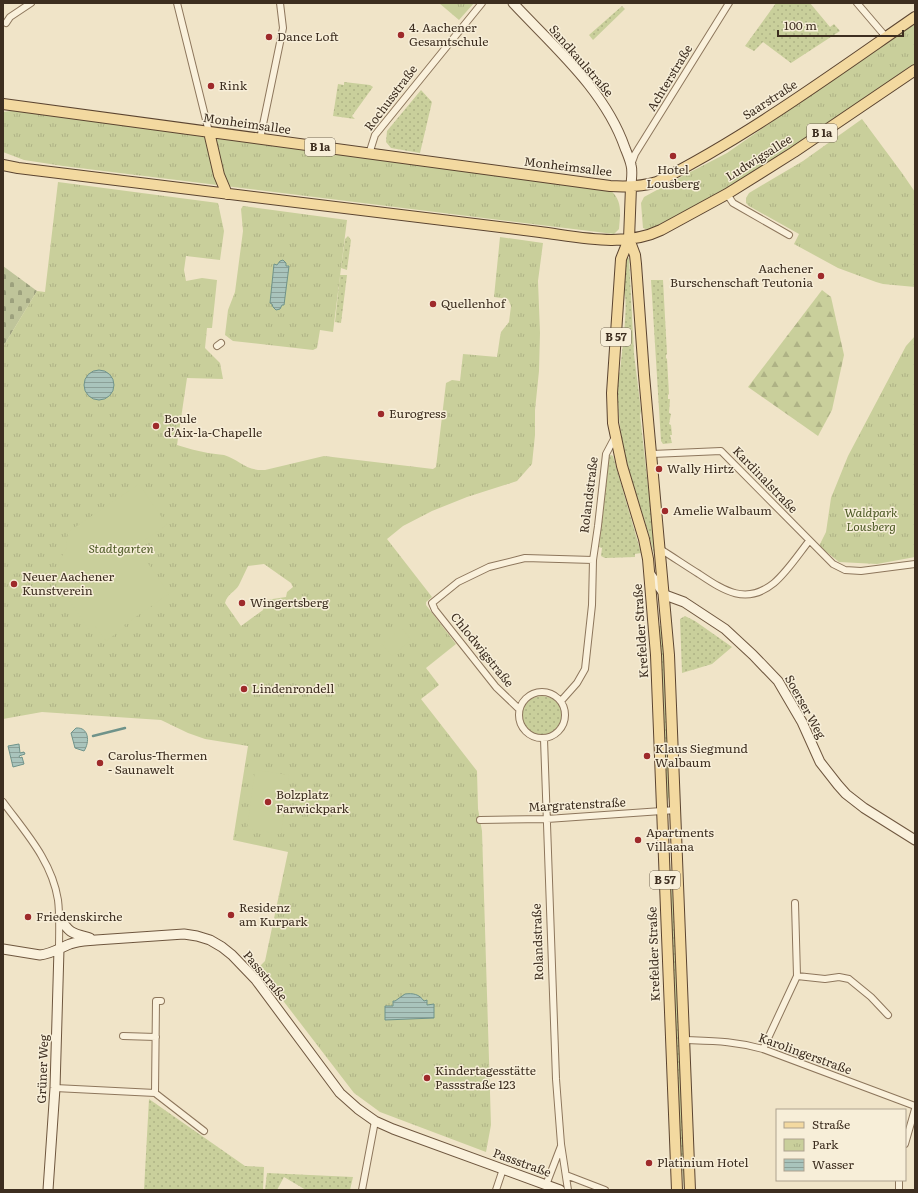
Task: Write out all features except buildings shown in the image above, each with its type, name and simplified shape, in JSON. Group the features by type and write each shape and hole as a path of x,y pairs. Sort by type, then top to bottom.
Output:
{"main road":[{"name":"Saarstraße","path":"631,187 656,182 724,144 771,115 915,17"},
{"name":"Ludwigsallee","path":"629,239 650,236 727,194 794,152 915,70"},
{"name":"Monheimsallee","path":"3,104 610,186 631,187"},
{"path":"209,132 219,175 227,194"},
{"name":"B 1a","path":"3,165 547,233 611,240 629,239"},
{"name":"B 57","path":"615,437 612,393 621,259 629,239 631,187"},
{"name":"B 57","path":"629,239 635,255 636,264 665,595 671,684 690,1190"},
{"name":"Krefelder Straße","path":"615,437 644,539 650,574 656,655 677,1190"}],"street":[{"path":"6,23 10,17 31,3"},
{"path":"177,3 209,132"},
{"path":"260,139 283,28 280,3"},
{"name":"Rochusstraße","path":"369,154 375,135 482,3"},
{"name":"Sandkaulstraße","path":"513,3 575,69 594,91 610,115 619,131 632,165 631,187"},
{"name":"Achterstraße","path":"632,165 635,154 729,3"},
{"path":"857,3 886,37"},
{"path":"3,16 10,17"},
{"path":"727,194 733,203 789,235"},
{"name":"Rolandstraße","path":"561,701 577,682 585,669 592,605 593,560 606,454 615,437"},
{"name":"Kardinalstraße","path":"652,454 721,451 833,564 845,570 861,571 915,564"},
{"path":"660,549 721,589 734,594 743,595 763,590 772,584 779,578 809,540"},
{"name":"Chlodwigstraße","path":"519,709 496,687 435,610 432,603 458,582 489,567 525,558 593,560"},
{"name":"Krefelder Straße","path":"650,574 665,595"},
{"name":"Soerser Weg","path":"665,595 684,602 702,614 729,633 753,655 778,680 802,722 820,762 838,785 864,808 915,840"},
{"path":"549,692 561,701 565,714 562,728 557,733 544,739 531,736 526,733 519,722 519,709 522,702 527,697 534,693 549,692"},
{"name":"Rolandstraße","path":"544,739 556,1079 561,1144 568,1190"},
{"path":"3,802 43,858 52,876 58,899 59,949"},
{"name":"Margratenstraße","path":"480,820 546,819 676,810"},
{"path":"763,1049 797,976 794,903"},
{"path":"59,917 67,929 71,932 96,940"},
{"name":"Passstraße","path":"3,949 40,955 81,941 184,934 210,940 222,947 256,980 340,1093 358,1109 375,1121 393,1129 560,1190"},
{"name":"Grüner Weg","path":"48,1190 55,1088 59,949"},
{"path":"797,976 825,980 839,976 849,979 871,997 888,1015"},
{"path":"155,1093 156,1001 161,1001"},
{"path":"123,1036 156,1037"},
{"name":"Karolingerstraße","path":"685,1040 725,1041 763,1049 915,1106"},
{"path":"55,1088 155,1093 204,1131"},
{"path":"906,1141 915,1110"},
{"path":"362,1190 375,1121"},
{"name":"Rolandstraße","path":"546,1185 561,1144"},
{"path":"496,1190 503,1169"},
{"name":"Passstraße","path":"566,1175 605,1190"}],"green space":[{"path":"439,3 474,3 459,20"},
{"path":"776,3 810,3 830,27 834,24 840,31 791,63 763,42 754,51 745,46"},
{"path":"622,6 625,9 593,40 589,35"},
{"path":"915,22 915,64 763,167 661,226 648,230 643,228 641,203 644,197 727,153"},
{"path":"344,82 370,85 373,87 352,116 355,119 333,116 338,84 344,85"},
{"path":"421,90 432,102 420,153 391,148 386,142 387,131"},
{"path":"17,110 611,191 615,195 620,208 619,229 614,234 24,160 3,152 3,112"},
{"path":"862,119 915,192 915,287 883,284 838,268 794,244 799,234 746,203 746,198 749,193 803,161"},
{"name":"Stadtgarten","path":"58,182 218,203 224,231 220,260 186,256 184,270 186,281 202,278 217,280 212,328 207,328 205,348 220,363 223,379 187,378 177,445 204,452 224,455 247,467 258,470 265,470 324,456 433,469 436,467 446,383 452,380 460,381 463,354 497,357 501,332 509,322 511,306 508,299 494,297 500,237 543,243 538,281 540,333 539,371 532,464 517,481 467,497 432,511 403,526 387,539 432,597 426,602 426,605 456,644 426,668 439,685 421,699 477,771 478,809 482,831 491,1125 486,1152 380,1112 354,1093 258,968 265,961 288,852 233,840 248,746 205,739 188,733 161,720 42,712 3,719 3,347 37,291 45,292","holes":["264,564 291,583 293,587 287,592 286,597 266,600 264,602 263,610 241,626 225,603 227,597 239,585 248,566"]},
{"path":"243,206 347,220 333,332 320,330 317,348 313,350 233,341 225,335 228,310 235,292 243,231 241,209"},
{"path":"348,236 351,240 347,270 341,268 345,239"},
{"path":"625,258 629,258 634,354 648,486 650,488 656,562 626,459 619,416 618,374 620,372 626,307 624,293"},
{"path":"3,266 37,291 3,347"},
{"path":"340,275 347,275 341,323 335,322"},
{"path":"651,280 663,280 669,394 668,399 670,399 669,413 671,414 669,424 671,425 672,435 670,435 672,443 663,444 661,441"},
{"path":"822,290 831,297 844,355 832,410 818,436 748,387"},
{"name":"Waldpark Lousberg","path":"915,336 915,557 877,564 839,562 819,546 826,532 831,498 848,456 906,346"},
{"path":"609,456 613,456 641,553 635,554 635,557 605,558 601,556 602,548 599,547"},
{"path":"139,484 167,525 136,546 169,594 124,625 125,627 106,641 95,626 89,630 63,591 58,563 66,549 68,532"},
{"path":"685,616 695,621 732,647 712,664 682,673 680,619"},
{"path":"659,626 663,626 670,795 667,801 666,801"},
{"path":"402,628 411,640 392,656 382,644"},
{"path":"538,696 546,696 553,699 559,705 562,716 559,727 553,733 546,736 538,736 531,733 525,727 522,720 522,712 525,705 531,699"},
{"name":"Bolzplatz Farwickpark","path":"255,770 289,775 281,834 247,829"},
{"path":"667,826 674,911 686,1190 684,1190 679,1132"},
{"path":"149,1099 245,1166 264,1167 263,1190 144,1190"},
{"path":"267,1173 353,1177 350,1190 306,1190 284,1177 277,1190 265,1190"}],"water":[{"path":"283,260 286,263 286,266 289,266 284,305 282,305 280,309 276,310 270,303 274,264 277,265"},
{"path":"99,370 110,374 114,385 110,396 99,400 88,396 84,385 88,374"},
{"path":"76,728 80,728 86,732 88,740 84,751 75,748 71,733"},
{"path":"19,744 20,753 24,752 25,754 19,756 20,758 22,757 24,764 13,767 8,746"},
{"path":"405,994 418,995 424,1001 427,1000 427,1005 434,1004 434,1018 385,1020 385,1006 393,1006 393,1001"}],"waterway":[{"path":"93,736 125,728"}],"place":[{"name":"4. Aachener Gesamtschule","path":"401,35"},
{"name":"Dance Loft","path":"269,37"},
{"name":"Rink","path":"211,86"},
{"name":"Hotel Lousberg","path":"673,156"},
{"name":"Aachener Burschenschaft Teutonia","path":"821,276"},
{"name":"Quellenhof","path":"433,304"},
{"name":"Eurogress","path":"381,414"},
{"name":"Boule d’Aix-la-Chapelle","path":"156,426"},
{"name":"Wally Hirtz","path":"659,469"},
{"name":"Amelie Walbaum","path":"665,511"},
{"name":"Neuer Aachener Kunstverein","path":"14,584"},
{"name":"Wingertsberg","path":"242,603"},
{"name":"Lindenrondell","path":"244,689"},
{"name":"Klaus Siegmund Walbaum","path":"647,756"},
{"name":"Carolus-Thermen - Saunawelt","path":"100,763"},
{"name":"Bolzplatz Farwickpark","path":"268,802"},
{"name":"Apartments Villaana","path":"638,840"},
{"name":"Residenz am Kurpark","path":"231,915"},
{"name":"Friedenskirche","path":"28,917"},
{"name":"Kindertagesstätte Passstraße 123","path":"427,1078"},
{"name":"Platinium Hotel","path":"649,1163"}]}
